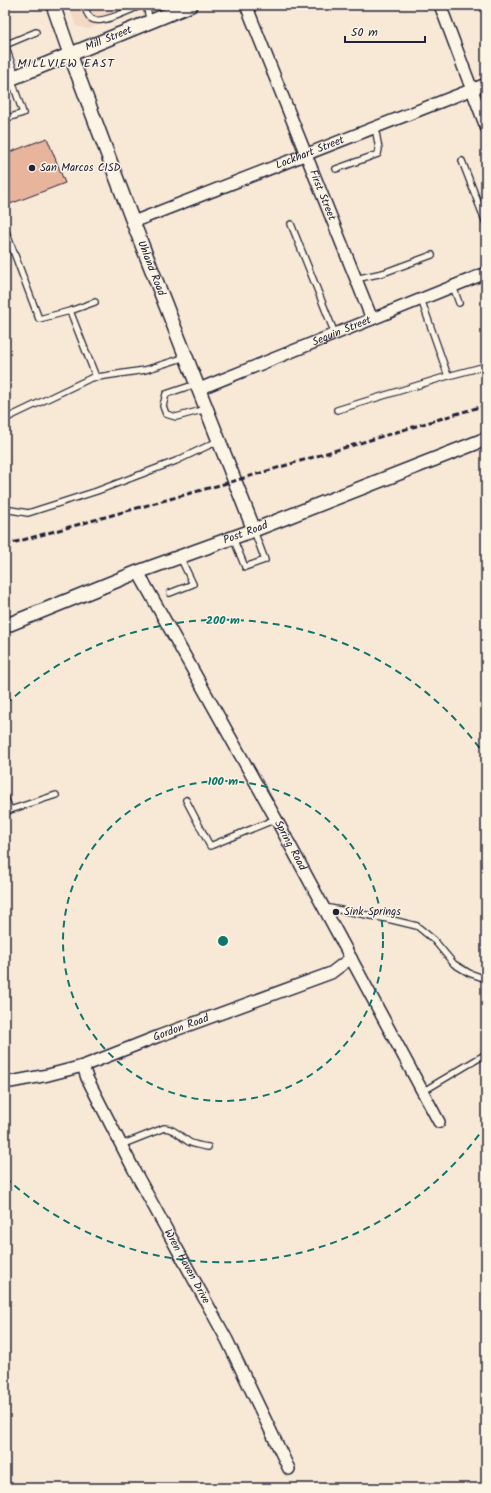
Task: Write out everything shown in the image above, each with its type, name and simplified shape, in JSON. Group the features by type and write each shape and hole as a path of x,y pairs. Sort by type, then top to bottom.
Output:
{"street":[{"name":"Uhland Road","path":"53,5 133,222 254,530"},
{"name":"Mill Street","path":"11,78 191,5"},
{"name":"First Street","path":"246,5 372,319"},
{"path":"440,5 486,127"},
{"name":"Lockhart Street","path":"133,222 486,84"},
{"name":"Seguin Street","path":"197,386 334,334 486,273"},
{"name":"Post Road","path":"5,626 138,572 254,530 486,439"},
{"name":"Spring Road","path":"138,572 276,819 439,1122"},
{"name":"Gordon Road","path":"5,1083 48,1075 83,1066 159,1036 331,973 351,958"},
{"name":"Wren Haven Drive","path":"83,1066 87,1078 121,1146 227,1340 290,1469"}],"lane":[{"path":"84,5 88,15 92,19 100,20 125,13 142,5"},
{"path":"146,5 150,22"},
{"path":"5,119 22,113 11,78 5,45 36,32"},
{"path":"336,169 378,154 379,149 375,127"},
{"path":"462,161 486,223"},
{"path":"291,224 334,334"},
{"path":"5,230 39,319 70,311 95,302"},
{"path":"355,279 383,273 432,255"},
{"path":"453,286 460,303"},
{"path":"420,300 448,376"},
{"path":"70,311 96,377"},
{"path":"5,419 91,378 145,370 186,357"},
{"path":"337,410 486,366"},
{"path":"197,386 166,394 163,406 166,414 176,417 206,409"},
{"path":"5,509 28,513 97,491 176,461 219,441"},
{"path":"233,538 245,567 265,560 254,530"},
{"path":"170,593 193,584 180,557"},
{"path":"5,797 8,811 56,794"},
{"path":"186,800 210,846 276,819"},
{"path":"322,906 388,918 417,926 434,940 454,964 469,973 486,979"},
{"path":"422,1092 486,1054"},
{"path":"121,1146 164,1128 170,1128 192,1143 208,1147"}],"shaded area":[{"path":"69,5 148,5 88,29 76,26"}],"building":[{"name":"San Marcos CISD","path":"47,138 65,183 10,204 5,190 5,154"}],"railway":[{"path":"5,545 234,481 486,405"}],"place":[{"name":"San Marcos CISD","path":"32,168"},
{"name":"Sink Springs","path":"336,912"}],"district":[{"name":"MILLVIEW EAST","path":"66,63"}]}
